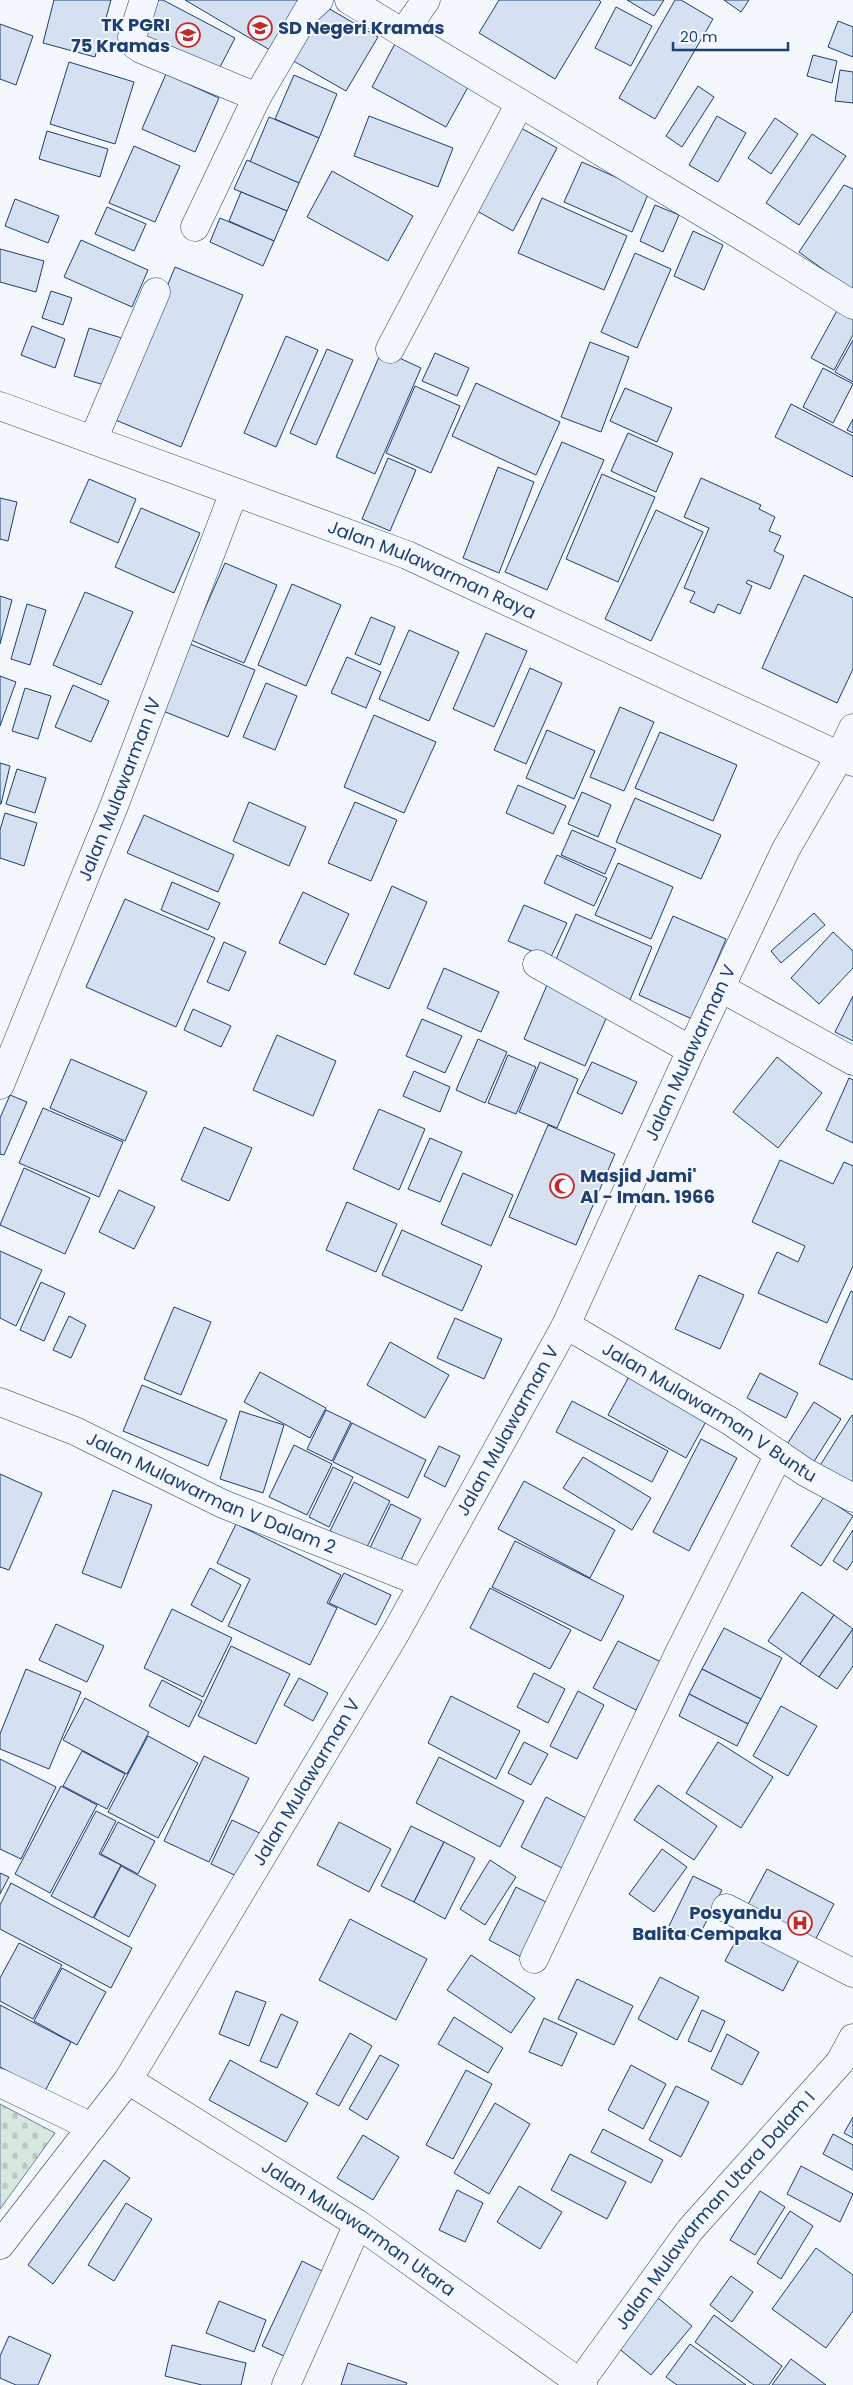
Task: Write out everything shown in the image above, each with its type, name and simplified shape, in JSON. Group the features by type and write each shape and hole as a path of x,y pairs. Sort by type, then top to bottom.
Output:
{"street":[{"path":"143,0 132,37 134,44 258,97"},
{"path":"195,227 258,97 308,10 319,0"},
{"path":"349,0 853,305"},
{"path":"403,33 426,0"},
{"path":"390,349 520,103"},
{"path":"93,440 156,292"},
{"name":"Jalan Mulawarman Raya","path":"0,406 407,555 847,759"},
{"name":"Jalan Mulawarman IV","path":"0,1085 114,806 234,492"},
{"name":"Jalan Mulawarman V","path":"0,2245 128,2080 423,1583 566,1326 691,1050 786,849 847,759 853,728"},
{"path":"537,964 691,1050"},
{"path":"721,988 853,1060"},
{"name":"Jalan Mulawarman V Buntu","path":"566,1326 730,1421 805,1472 853,1498"},
{"name":"Jalan Mulawarman V Dalam 2","path":"0,1402 75,1431 223,1504 423,1583"},
{"path":"534,1959 679,1653 779,1454"},
{"path":"726,1908 853,1973"},
{"name":"Jalan Mulawarman Utara Dalam I","path":"580,2384 690,2230 840,2062 853,2038"},
{"name":"Jalan Mulawarman Utara","path":"128,2080 358,2224 580,2384"},
{"path":"0,2083 92,2127"},
{"path":"286,2385 358,2224"}],"green space":[{"path":"0,2104 55,2133 0,2209"}],"building":[{"path":"54,0 111,0 106,18 128,23 123,44 100,39 95,57 43,43"},
{"name":"TK PGRI 75 Kramas","path":"158,0 163,0 235,38 217,73 141,33"},
{"name":"SD Negeri Kramas","path":"185,0 302,0 270,50"},
{"path":"499,0 599,0 601,2 555,79 479,33"},
{"path":"627,0 664,0 654,16"},
{"path":"675,0 681,0 713,19 655,119 619,98"},
{"path":"724,0 749,0 741,12"},
{"path":"321,4 378,37 346,91 290,59"},
{"path":"616,7 652,26 631,66 595,48"},
{"path":"838,21 853,27 853,57 828,47"},
{"path":"0,24 33,36 16,85 0,79"},
{"path":"398,38 473,78 446,127 372,87"},
{"path":"813,55 837,61 832,83 807,76"},
{"path":"69,62 134,82 115,144 50,124"},
{"path":"840,70 853,72 853,103 835,101"},
{"path":"166,74 219,98 195,152 142,129"},
{"path":"294,75 337,94 319,138 275,119"},
{"path":"698,86 714,97 682,147 666,136"},
{"path":"369,116 453,148 438,187 354,156"},
{"path":"717,116 746,133 718,182 689,165"},
{"path":"269,117 319,138 299,183 250,162"},
{"path":"775,118 798,134 771,174 748,158"},
{"path":"521,128 557,148 513,231 477,211"},
{"path":"47,131 108,149 100,177 39,159"},
{"path":"812,134 846,156 799,225 766,203"},
{"path":"134,146 180,166 155,222 109,203"},
{"path":"247,160 299,183 287,211 234,189"},
{"path":"582,162 649,192 632,232 564,202"},
{"path":"332,171 413,216 388,261 307,217"},
{"path":"844,185 853,189 853,291 799,252"},
{"path":"241,192 287,211 274,241 229,221"},
{"path":"542,198 627,236 604,290 518,253"},
{"path":"15,199 59,216 48,243 5,226"},
{"path":"655,205 679,215 663,252 640,241"},
{"path":"107,207 146,224 134,251 95,234"},
{"path":"220,218 274,241 263,266 210,242"},
{"path":"693,231 723,245 704,290 674,276"},
{"path":"81,240 148,270 132,307 64,277"},
{"path":"0,249 44,261 36,292 0,282"},
{"path":"635,253 671,269 637,348 601,332"},
{"path":"175,267 243,295 181,447 113,419"},
{"path":"51,291 72,298 63,325 42,318"},
{"path":"839,307 853,315 853,335 834,370 811,358"},
{"path":"32,326 65,339 55,368 21,355"},
{"path":"89,328 125,339 111,387 74,376"},
{"path":"286,336 318,350 276,447 244,433"},
{"path":"853,340 853,382 835,372"},
{"path":"590,342 629,357 601,432 561,417"},
{"path":"327,349 353,360 316,445 290,433"},
{"path":"382,350 421,368 375,474 336,457"},
{"path":"435,353 469,368 457,396 422,381"},
{"path":"823,368 853,384 833,423 803,407"},
{"path":"476,383 560,422 536,475 452,436"},
{"path":"415,386 460,406 431,473 386,453"},
{"path":"625,388 672,408 657,442 610,421"},
{"path":"791,404 853,436 853,477 775,437"},
{"path":"853,419 853,433 847,430"},
{"path":"628,433 673,453 656,492 611,471"},
{"path":"562,442 604,460 547,590 505,572"},
{"path":"388,458 416,470 390,531 362,519"},
{"path":"498,467 534,482 499,573 463,558"},
{"path":"602,474 655,497 618,582 566,559"},
{"path":"701,478 761,505 759,509 775,517 769,531 781,536 774,551 784,556 770,589 748,580 746,583 752,586 740,614 718,604 714,613 690,602 695,592 684,588 709,528 684,517"},
{"path":"89,479 136,499 118,543 70,522"},
{"path":"0,498 17,502 8,541 0,539"},
{"path":"141,508 200,533 174,593 115,567"},
{"path":"656,510 703,532 651,641 605,619"},
{"path":"225,563 277,585 244,663 191,640"},
{"path":"804,575 853,598 853,669 837,703 762,668"},
{"path":"292,584 341,605 306,686 258,665"},
{"path":"85,592 133,612 101,685 53,665"},
{"path":"0,596 12,600 0,644"},
{"path":"27,604 46,610 30,665 11,659"},
{"path":"371,617 395,627 380,665 355,654"},
{"path":"409,630 459,652 429,721 379,699"},
{"path":"486,633 527,651 494,727 453,709"},
{"path":"190,644 255,670 228,737 163,711"},
{"path":"347,657 381,672 366,708 331,693"},
{"path":"530,668 562,683 526,764 494,750"},
{"path":"0,676 16,682 0,726"},
{"path":"266,683 297,696 275,750 243,737"},
{"path":"73,685 109,701 91,742 55,727"},
{"path":"25,688 51,696 38,739 12,731"},
{"path":"620,707 654,722 624,791 590,777"},
{"path":"374,715 436,742 404,813 344,787"},
{"path":"547,730 595,751 574,799 526,778"},
{"path":"660,732 737,765 713,821 635,788"},
{"path":"0,763 10,766 1,804 0,804"},
{"path":"17,769 46,778 35,813 6,804"},
{"path":"518,785 566,806 553,834 506,813"},
{"path":"582,792 611,805 598,837 568,824"},
{"path":"635,798 721,835 701,879 616,842"},
{"path":"249,802 306,827 289,866 233,841"},
{"path":"355,802 397,820 371,881 328,863"},
{"path":"5,813 37,823 24,866 0,858 0,830"},
{"path":"144,815 234,855 218,892 127,853"},
{"path":"572,830 616,849 605,874 561,855"},
{"path":"557,855 607,878 594,906 544,883"},
{"path":"618,863 673,887 651,939 595,915"},
{"path":"172,882 220,903 208,930 161,910"},
{"path":"392,886 427,902 389,989 354,974"},
{"path":"303,892 349,914 325,965 279,943"},
{"path":"125,899 215,938 176,1027 86,987"},
{"path":"524,905 567,923 550,959 508,941"},
{"path":"814,913 825,925 781,963 771,951"},
{"path":"576,914 652,947 630,1000 553,966"},
{"path":"673,916 726,939 692,1019 639,995"},
{"path":"833,932 853,951 853,968 819,1004 791,978"},
{"path":"224,942 246,952 229,991 207,982"},
{"path":"444,968 499,992 481,1032 427,1008"},
{"path":"547,985 609,1012 585,1066 524,1039"},
{"path":"853,996 853,1041 835,1032"},
{"path":"193,1009 231,1026 221,1047 184,1030"},
{"path":"422,1019 462,1036 445,1073 406,1056"},
{"path":"277,1035 336,1061 313,1116 253,1090"},
{"path":"478,1039 507,1052 485,1103 456,1090"},
{"path":"508,1055 536,1067 516,1114 488,1103"},
{"path":"777,1057 822,1093 778,1148 733,1112"},
{"path":"71,1059 147,1092 125,1141 50,1108"},
{"path":"540,1062 578,1079 557,1128 519,1112"},
{"path":"592,1062 637,1082 622,1114 577,1093"},
{"path":"414,1071 450,1087 440,1112 403,1096"},
{"path":"849,1078 853,1080 853,1143 826,1130"},
{"path":"10,1095 27,1102 4,1155 0,1154 0,1118"},
{"path":"43,1108 123,1142 99,1197 19,1163"},
{"path":"379,1109 425,1129 399,1190 353,1169"},
{"name":"Masjid Jami' Al - Iman. 1966","path":"548,1125 615,1154 576,1245 509,1217"},
{"path":"204,1127 252,1148 229,1201 181,1180"},
{"path":"430,1138 462,1152 440,1202 408,1189"},
{"path":"780,1160 833,1184 844,1162 853,1166 853,1266 827,1323 758,1293 777,1252 798,1262 805,1246 752,1222"},
{"path":"24,1168 90,1198 65,1254 0,1225"},
{"path":"463,1173 513,1195 491,1246 441,1224"},
{"path":"119,1190 155,1207 134,1249 99,1232"},
{"path":"347,1202 397,1224 376,1272 326,1250"},
{"path":"402,1230 482,1266 462,1311 382,1275"},
{"path":"0,1251 42,1270 16,1326 0,1318"},
{"path":"699,1275 744,1295 720,1349 675,1329"},
{"path":"41,1282 65,1293 44,1341 20,1330"},
{"path":"851,1291 853,1292 853,1380 819,1364"},
{"path":"174,1307 211,1322 181,1395 144,1379"},
{"path":"69,1316 86,1325 71,1358 53,1350"},
{"path":"455,1318 502,1339 484,1379 437,1358"},
{"path":"390,1342 449,1375 425,1418 367,1385"},
{"path":"260,1372 326,1408 310,1438 244,1402"},
{"path":"631,1373 709,1416 686,1458 608,1415"},
{"path":"760,1373 798,1393 786,1418 747,1398"},
{"path":"142,1385 227,1420 208,1466 123,1431"},
{"path":"572,1401 668,1451 652,1482 556,1432"},
{"path":"814,1402 841,1419 813,1463 786,1446"},
{"path":"326,1410 351,1422 332,1461 307,1449"},
{"path":"240,1411 284,1425 263,1493 220,1479"},
{"path":"853,1416 853,1489 819,1467"},
{"path":"352,1423 426,1460 408,1498 333,1462"},
{"path":"701,1439 737,1458 689,1551 653,1532"},
{"path":"294,1445 332,1464 307,1515 269,1497"},
{"path":"439,1446 460,1456 445,1487 424,1476"},
{"path":"583,1457 651,1498 632,1530 563,1488"},
{"path":"333,1467 353,1477 329,1527 309,1517"},
{"path":"0,1474 42,1493 9,1570 0,1567"},
{"path":"524,1481 615,1530 590,1578 498,1529"},
{"path":"354,1482 390,1501 366,1549 330,1531"},
{"path":"113,1490 152,1505 121,1588 82,1573"},
{"path":"824,1497 853,1516 821,1566 791,1546"},
{"path":"391,1504 421,1519 398,1566 368,1552"},
{"path":"236,1524 341,1575 327,1603 337,1608 310,1665 228,1626 250,1579 217,1563"},
{"path":"853,1530 853,1561 847,1570 833,1561"},
{"path":"515,1541 624,1596 601,1641 492,1587"},
{"path":"210,1568 241,1585 222,1622 191,1605"},
{"path":"344,1573 391,1595 376,1625 329,1603"},
{"path":"490,1588 571,1630 550,1669 470,1628"},
{"path":"802,1592 834,1615 800,1664 768,1641"},
{"path":"172,1609 232,1638 203,1697 144,1668"},
{"path":"834,1615 853,1629 819,1677 800,1664"},
{"path":"56,1624 104,1646 87,1682 39,1660"},
{"path":"724,1628 782,1658 761,1699 702,1669"},
{"path":"853,1629 853,1666 837,1689 819,1677"},
{"path":"618,1641 661,1662 636,1710 593,1688"},
{"path":"231,1646 290,1674 256,1744 198,1716"},
{"path":"26,1669 81,1692 49,1769 0,1749 0,1734"},
{"path":"702,1669 761,1699 748,1724 689,1694"},
{"path":"534,1673 565,1689 548,1723 517,1707"},
{"path":"299,1678 328,1693 313,1721 284,1705"},
{"path":"162,1680 202,1701 189,1727 149,1706"},
{"path":"578,1691 604,1705 577,1759 550,1746"},
{"path":"689,1694 748,1724 737,1746 679,1716"},
{"path":"451,1696 520,1731 496,1779 428,1743"},
{"path":"85,1698 149,1732 127,1774 63,1740"},
{"path":"781,1706 817,1726 788,1776 753,1756"},
{"path":"148,1736 198,1763 158,1838 108,1812"},
{"path":"524,1742 548,1754 531,1785 508,1773"},
{"path":"718,1742 773,1777 741,1828 686,1793"},
{"path":"82,1751 125,1774 107,1809 63,1786"},
{"path":"204,1756 249,1778 209,1862 164,1841"},
{"path":"439,1757 524,1801 500,1847 416,1803"},
{"path":"0,1759 56,1787 21,1859 0,1849"},
{"path":"658,1785 717,1826 694,1860 634,1820"},
{"path":"61,1786 97,1805 50,1893 15,1874"},
{"path":"546,1797 588,1819 562,1868 521,1847"},
{"path":"96,1811 116,1821 99,1854 121,1865 93,1918 51,1896"},
{"path":"232,1820 266,1836 245,1880 211,1864"},
{"path":"118,1822 155,1841 138,1874 101,1854"},
{"path":"339,1822 391,1849 369,1892 317,1865"},
{"path":"411,1826 444,1842 414,1902 381,1886"},
{"path":"444,1842 475,1858 445,1919 414,1902"},
{"path":"662,1849 687,1867 654,1912 629,1894"},
{"path":"490,1860 516,1877 485,1925 460,1909"},
{"path":"121,1866 156,1885 129,1937 94,1918"},
{"path":"767,1869 834,1904 812,1946 745,1910"},
{"path":"0,1873 9,1877 0,1894"},
{"path":"693,1876 722,1890 697,1940 669,1926"},
{"path":"11,1883 132,1948 111,1988 0,1929 0,1905"},
{"path":"516,1887 554,1906 527,1960 489,1940"},
{"path":"350,1919 427,1959 396,2020 319,1980"},
{"path":"744,1925 802,1954 783,1991 725,1961"},
{"path":"19,1943 62,1965 33,2019 0,2001 0,1978"},
{"path":"471,1955 535,1998 511,2033 447,1990"},
{"path":"62,1968 106,1992 77,2045 34,2021"},
{"path":"660,1977 699,1997 677,2040 638,2019"},
{"path":"577,1979 633,2006 614,2045 558,2019"},
{"path":"236,1991 266,2002 249,2046 219,2034"},
{"path":"0,2005 71,2042 45,2091 0,2067"},
{"path":"702,2010 725,2021 711,2052 688,2041"},
{"path":"281,2014 298,2022 277,2068 260,2061"},
{"path":"454,2017 503,2048 488,2073 438,2044"},
{"path":"544,2018 577,2033 562,2066 529,2052"},
{"path":"350,2033 372,2046 339,2106 316,2094"},
{"path":"727,2034 759,2052 742,2085 711,2069"},
{"path":"380,2055 399,2065 367,2120 349,2109"},
{"path":"230,2060 308,2103 286,2142 209,2100"},
{"path":"631,2065 666,2084 643,2129 608,2110"},
{"path":"466,2070 492,2084 453,2159 426,2145"},
{"path":"676,2086 709,2102 681,2157 649,2140"},
{"path":"495,2103 530,2124 489,2194 454,2173"},
{"path":"853,2117 853,2138 844,2133"},
{"path":"603,2129 663,2160 651,2183 591,2152"},
{"path":"833,2134 853,2145 853,2170 823,2154"},
{"path":"363,2135 399,2157 373,2200 337,2178"},
{"path":"570,2154 626,2182 607,2219 551,2190"},
{"path":"104,2160 130,2178 53,2284 28,2265"},
{"path":"801,2166 853,2194 840,2222 787,2194"},
{"path":"519,2186 562,2212 540,2249 497,2222"},
{"path":"457,2190 483,2203 465,2242 439,2230"},
{"path":"760,2191 785,2207 755,2255 730,2240"},
{"path":"126,2203 152,2219 114,2281 88,2265"},
{"path":"790,2211 813,2226 781,2279 757,2263"},
{"path":"816,2248 853,2275 853,2311 826,2348 772,2309"},
{"path":"302,2261 326,2273 286,2357 262,2346"},
{"path":"731,2276 753,2292 732,2322 710,2305"},
{"path":"652,2293 692,2326 651,2375 611,2342"},
{"path":"219,2301 266,2320 254,2352 206,2333"},
{"path":"714,2315 782,2366 769,2385 754,2385 695,2342"},
{"path":"9,2336 51,2355 38,2385 16,2385 0,2378 0,2356"},
{"path":"690,2344 746,2385 677,2385 666,2377"},
{"path":"172,2345 246,2363 241,2385 202,2385 165,2376"},
{"path":"791,2359 826,2385 772,2385"},
{"path":"348,2363 407,2383 406,2385 341,2385"}],"place":[{"name":"SD Negeri Kramas","path":"260,28"},
{"name":"TK PGRI 75 Kramas","path":"188,35"},
{"name":"Masjid Jami' Al - Iman. 1966","path":"562,1186"},
{"name":"Posyandu Balita Cempaka","path":"800,1923"}]}
